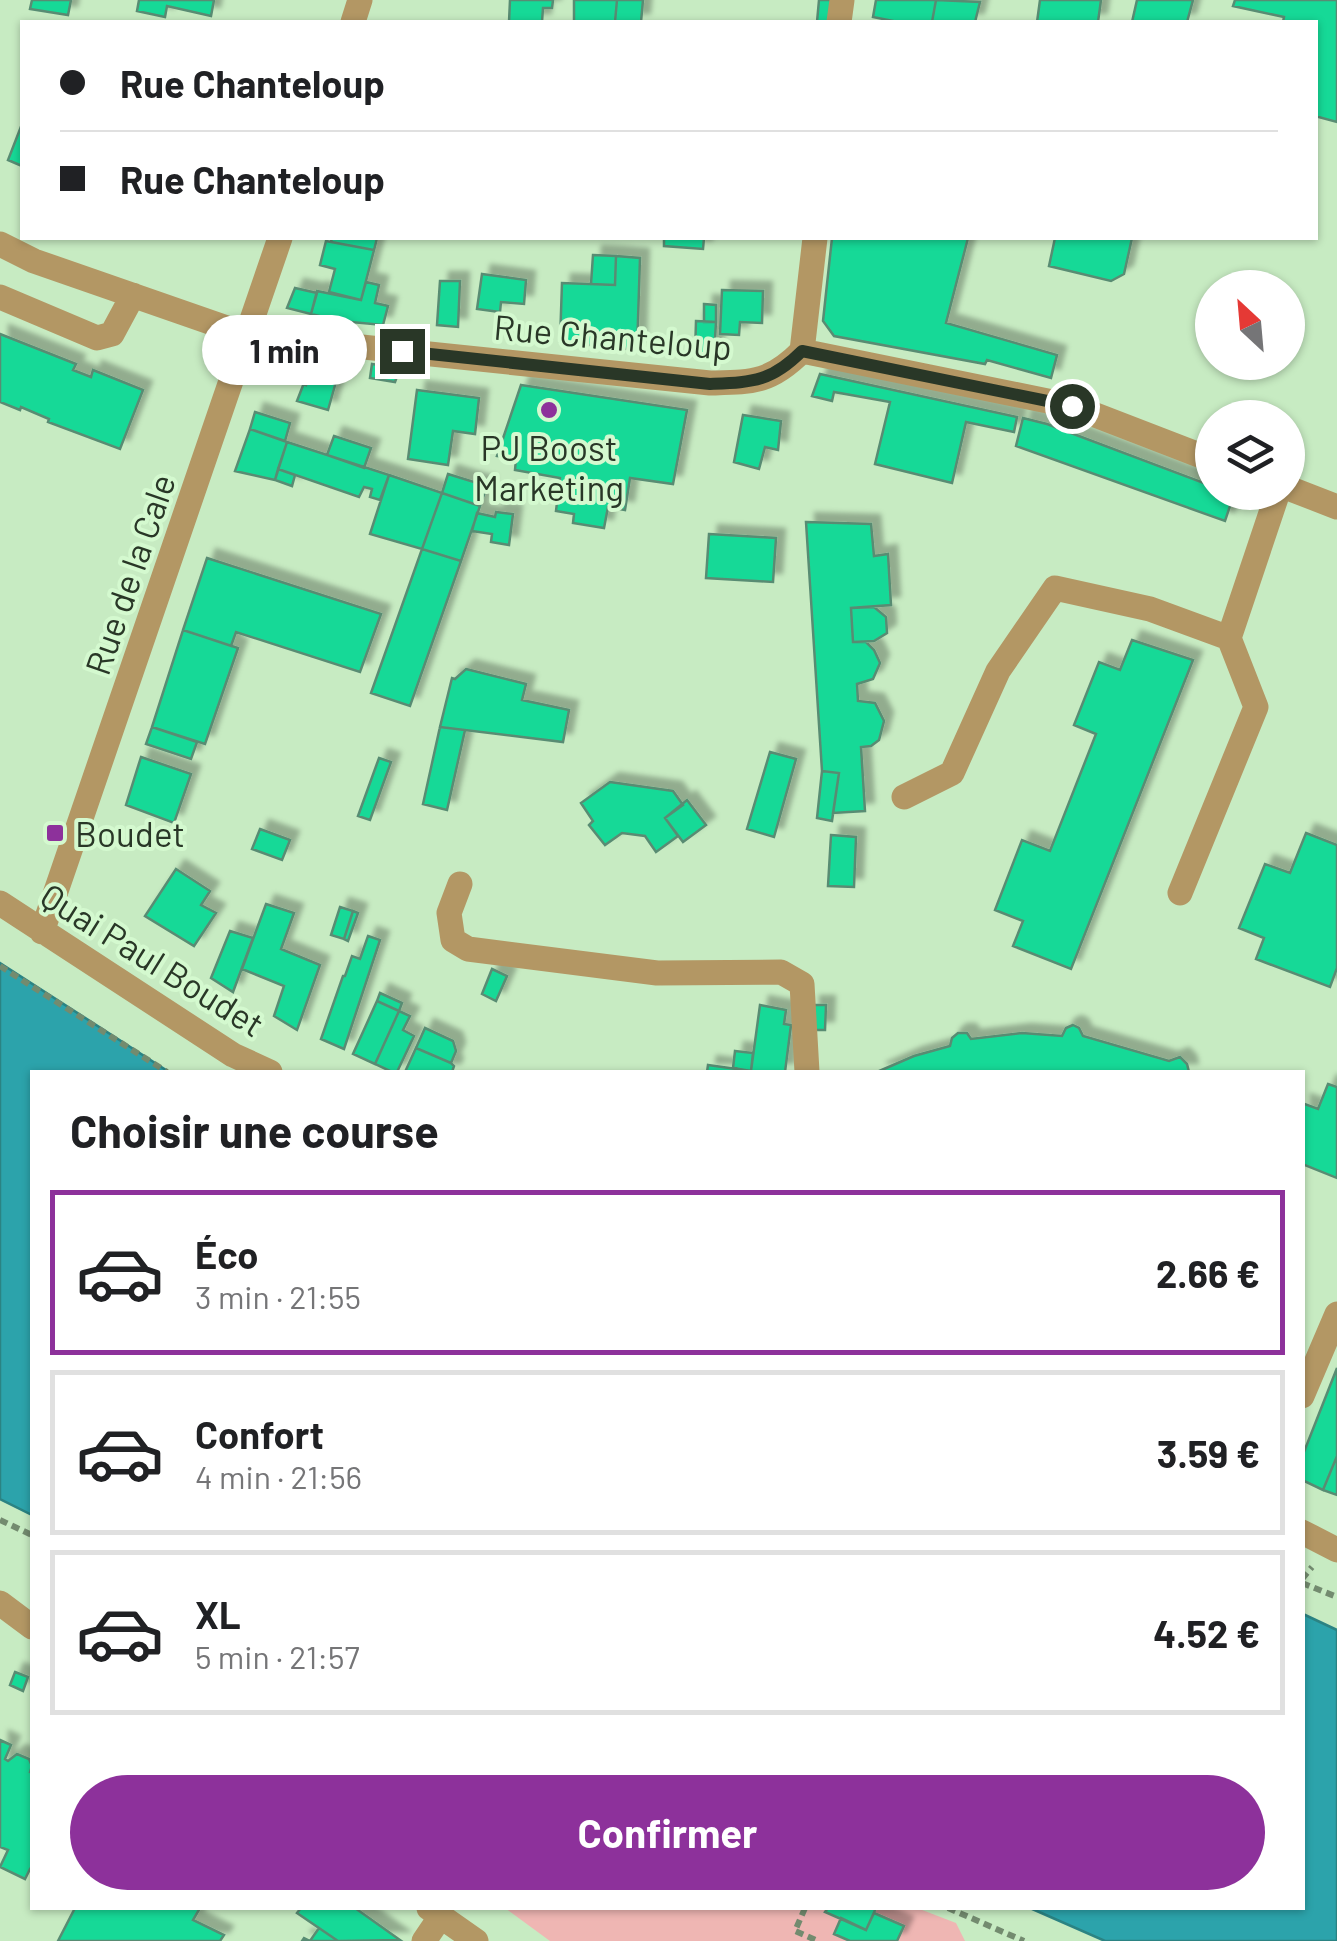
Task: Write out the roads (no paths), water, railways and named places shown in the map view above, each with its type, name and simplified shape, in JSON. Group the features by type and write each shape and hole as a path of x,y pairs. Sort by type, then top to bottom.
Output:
{"street":[{"name":"Rue de la Cale","path":"42,932 279,240"},
{"path":"815,240 802,351 1072,406 1195,453"},
{"name":"Rue Chanteloup","path":"0,244 34,261 247,335 710,384 758,382 783,370 802,351"},
{"path":"0,296 97,338 112,334 133,295"},
{"path":"1305,494 1337,506"},
{"path":"1180,893 1256,706 1229,638 1272,510"},
{"path":"904,797 952,773 998,671 1056,588 1150,609 1229,638"},
{"path":"460,884 449,913 453,940 468,949 657,973 781,972 802,984 807,1070"},
{"name":"Quai Paul Boudet","path":"0,903 233,1055 266,1070"},
{"path":"1305,1389 1337,1314"},
{"path":"1305,1534 1337,1550"},
{"path":"0,1603 30,1626"},
{"path":"424,1941 435,1912 476,1941"}],"water":[{"path":"0,963 166,1070 30,1070 30,1514 0,1499"},
{"path":"1305,1615 1337,1630 1337,1941 1105,1941 1035,1910 1305,1910"}],"place":[{"name":"PJ Boost Marketing","path":"549,410"},
{"name":"Boudet","path":"55,833"}]}
